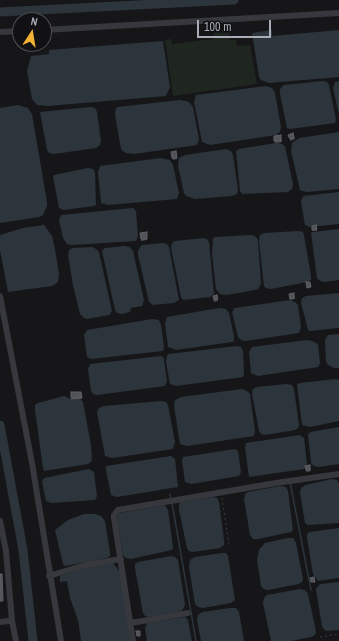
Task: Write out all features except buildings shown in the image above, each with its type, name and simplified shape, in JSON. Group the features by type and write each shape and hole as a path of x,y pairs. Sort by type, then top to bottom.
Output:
{"street":[{"path":"52,30 339,13"},
{"path":"0,32 12,31"},
{"path":"0,296 32,463 61,641"},
{"path":"133,641 114,518 116,512 120,508 339,474"},
{"path":"0,520 6,551 12,621 16,641"},
{"path":"49,576 85,565 120,559"},
{"path":"131,623 188,613"},
{"path":"0,622 9,621"}],"path":[{"path":"222,492 224,518 229,545"},
{"path":"320,637 339,634"}],"shaded area":[{"path":"272,30 272,36 339,30 339,77 269,83 261,80 259,77 252,33"},
{"path":"229,32 230,40 236,40 237,46 250,45 257,84 173,96 165,40 171,39 172,44 213,39 214,33"},
{"path":"163,41 170,87 166,96 48,106 37,105 32,99 27,71 31,56 49,54 49,52 52,52 52,50"},
{"path":"323,81 327,82 329,85 336,120 335,123 290,129 287,128 280,89 284,85"},
{"path":"339,81 339,115 333,88 335,82"},
{"path":"266,86 272,88 275,93 281,127 280,132 276,135 210,145 202,142 194,102 196,95"},
{"path":"180,100 189,102 193,107 199,139 197,145 134,154 126,153 121,149 115,115 117,107"},
{"path":"18,105 28,108 32,114 47,206 43,215 39,217 0,223 0,108"},
{"path":"90,107 95,108 97,112 101,141 100,145 96,148 54,154 49,153 47,150 40,112"},
{"path":"339,132 339,189 306,192 300,190 291,151 292,143 299,138"},
{"path":"280,143 285,146 293,184 292,189 288,192 242,194 240,191 236,151 239,149"},
{"path":"226,149 231,151 233,155 238,189 237,194 232,196 195,199 186,196 178,166 179,158 185,155"},
{"path":"161,158 170,160 173,165 179,193 177,199 108,205 101,203 98,172 100,166"},
{"path":"88,168 93,169 95,172 96,205 64,210 59,208 53,177 54,175"},
{"path":"339,192 339,224 310,227 305,225 301,202 303,196"},
{"path":"133,208 136,211 138,236 136,241 72,245 67,244 63,238 59,220 61,215"},
{"path":"44,225 52,236 59,274 58,282 52,286 8,292 0,250 0,235 23,228"},
{"path":"339,229 339,280 325,282 320,281 317,278 311,233"},
{"path":"303,232 304,235 311,280 271,289 266,288 264,286 259,241 260,235 264,233"},
{"path":"250,235 255,236 258,240 261,284 258,289 255,290 227,295 220,294 216,289 212,254 213,238"},
{"path":"203,238 207,239 209,242 214,294 210,297 183,300 181,297 171,248 172,243 175,241"},
{"path":"167,244 169,247 179,300 174,303 153,305 149,302 138,250 142,245"},
{"path":"124,246 130,247 133,251 144,300 142,306 131,308 130,312 122,314 117,313 115,310 102,251 105,248"},
{"path":"92,247 99,252 112,311 109,315 87,319 80,314 68,255 69,250 73,248"},
{"path":"339,293 339,328 308,330 301,303 302,298 306,296"},
{"path":"290,300 298,305 301,327 299,333 246,341 241,340 238,337 232,312 235,308"},
{"path":"219,308 226,309 229,313 234,341 176,350 168,347 165,323 167,317"},
{"path":"152,319 159,320 161,325 164,347 163,351 91,359 87,357 84,335 87,330"},
{"path":"339,334 339,368 334,368 326,362 325,340 328,335"},
{"path":"307,340 318,344 320,363 318,367 258,376 251,373 249,352 252,347"},
{"path":"236,346 241,347 243,351 243,377 176,386 170,384 166,362 169,354"},
{"path":"161,356 164,358 167,381 165,386 97,395 93,394 91,391 88,369 90,364"},
{"path":"336,379 339,380 339,421 310,427 302,425 297,384"},
{"path":"286,384 292,385 294,389 299,425 298,428 295,430 265,435 261,434 259,431 252,394 253,389 257,387"},
{"path":"242,389 250,394 255,431 254,436 187,446 180,444 174,406 175,400 181,397"},
{"path":"64,396 73,400 80,399 83,402 92,459 88,464 44,471 35,405"},
{"path":"161,401 166,402 168,405 175,442 173,449 112,458 105,456 97,412 99,408 104,406"},
{"path":"339,427 339,464 319,467 314,466 311,463 308,434 311,432"},
{"path":"300,435 304,438 307,464 304,469 249,477 245,448 246,443"},
{"path":"235,449 238,451 241,472 239,476 191,484 185,482 182,461 183,457"},
{"path":"171,456 175,459 178,487 117,497 111,495 106,466"},
{"path":"89,469 94,472 97,496 95,500 51,503 46,501 42,482 44,478"},
{"path":"332,479 337,480 339,483 339,523 308,525 305,523 300,493 301,488 305,485"},
{"path":"280,486 286,487 288,491 293,530 291,532 253,539 250,535 244,499 245,494 248,492"},
{"path":"213,497 217,498 219,502 224,545 220,548 193,552 189,551 187,548 179,504 181,502"},
{"path":"165,505 168,510 173,547 172,550 131,559 126,558 123,555 117,520 118,514"},
{"path":"84,514 95,514 101,516 105,521 110,556 107,558 65,566 63,564 55,530 68,520"},
{"path":"339,528 339,578 318,581 313,574 307,534 310,532"},
{"path":"293,538 296,543 303,579 302,582 299,584 268,590 264,589 261,586 257,560 259,550 265,543"},
{"path":"226,553 228,556 235,600 231,603 203,608 198,607 195,604 189,567 190,560 195,557"},
{"path":"171,556 178,560 185,604 184,608 181,611 149,617 145,616 143,613 135,564 138,562"},
{"path":"113,563 121,573 132,641 81,641 78,620 70,598 67,581 60,582 60,576 86,567"},
{"path":"339,582 339,630 326,631 322,627 316,589 320,584"},
{"path":"300,589 305,590 308,594 316,631 315,635 291,641 271,641 263,603 264,598 267,595"},
{"path":"236,608 239,612 244,641 201,641 197,620 198,615 202,612"},
{"path":"185,617 188,620 192,641 147,641 145,629 147,623"}],"waterway":[{"path":"0,12 234,0"},
{"path":"0,425 23,550 33,641"},
{"path":"290,482 311,590"},
{"path":"170,494 171,500"},
{"path":"172,503 196,641"}]}
